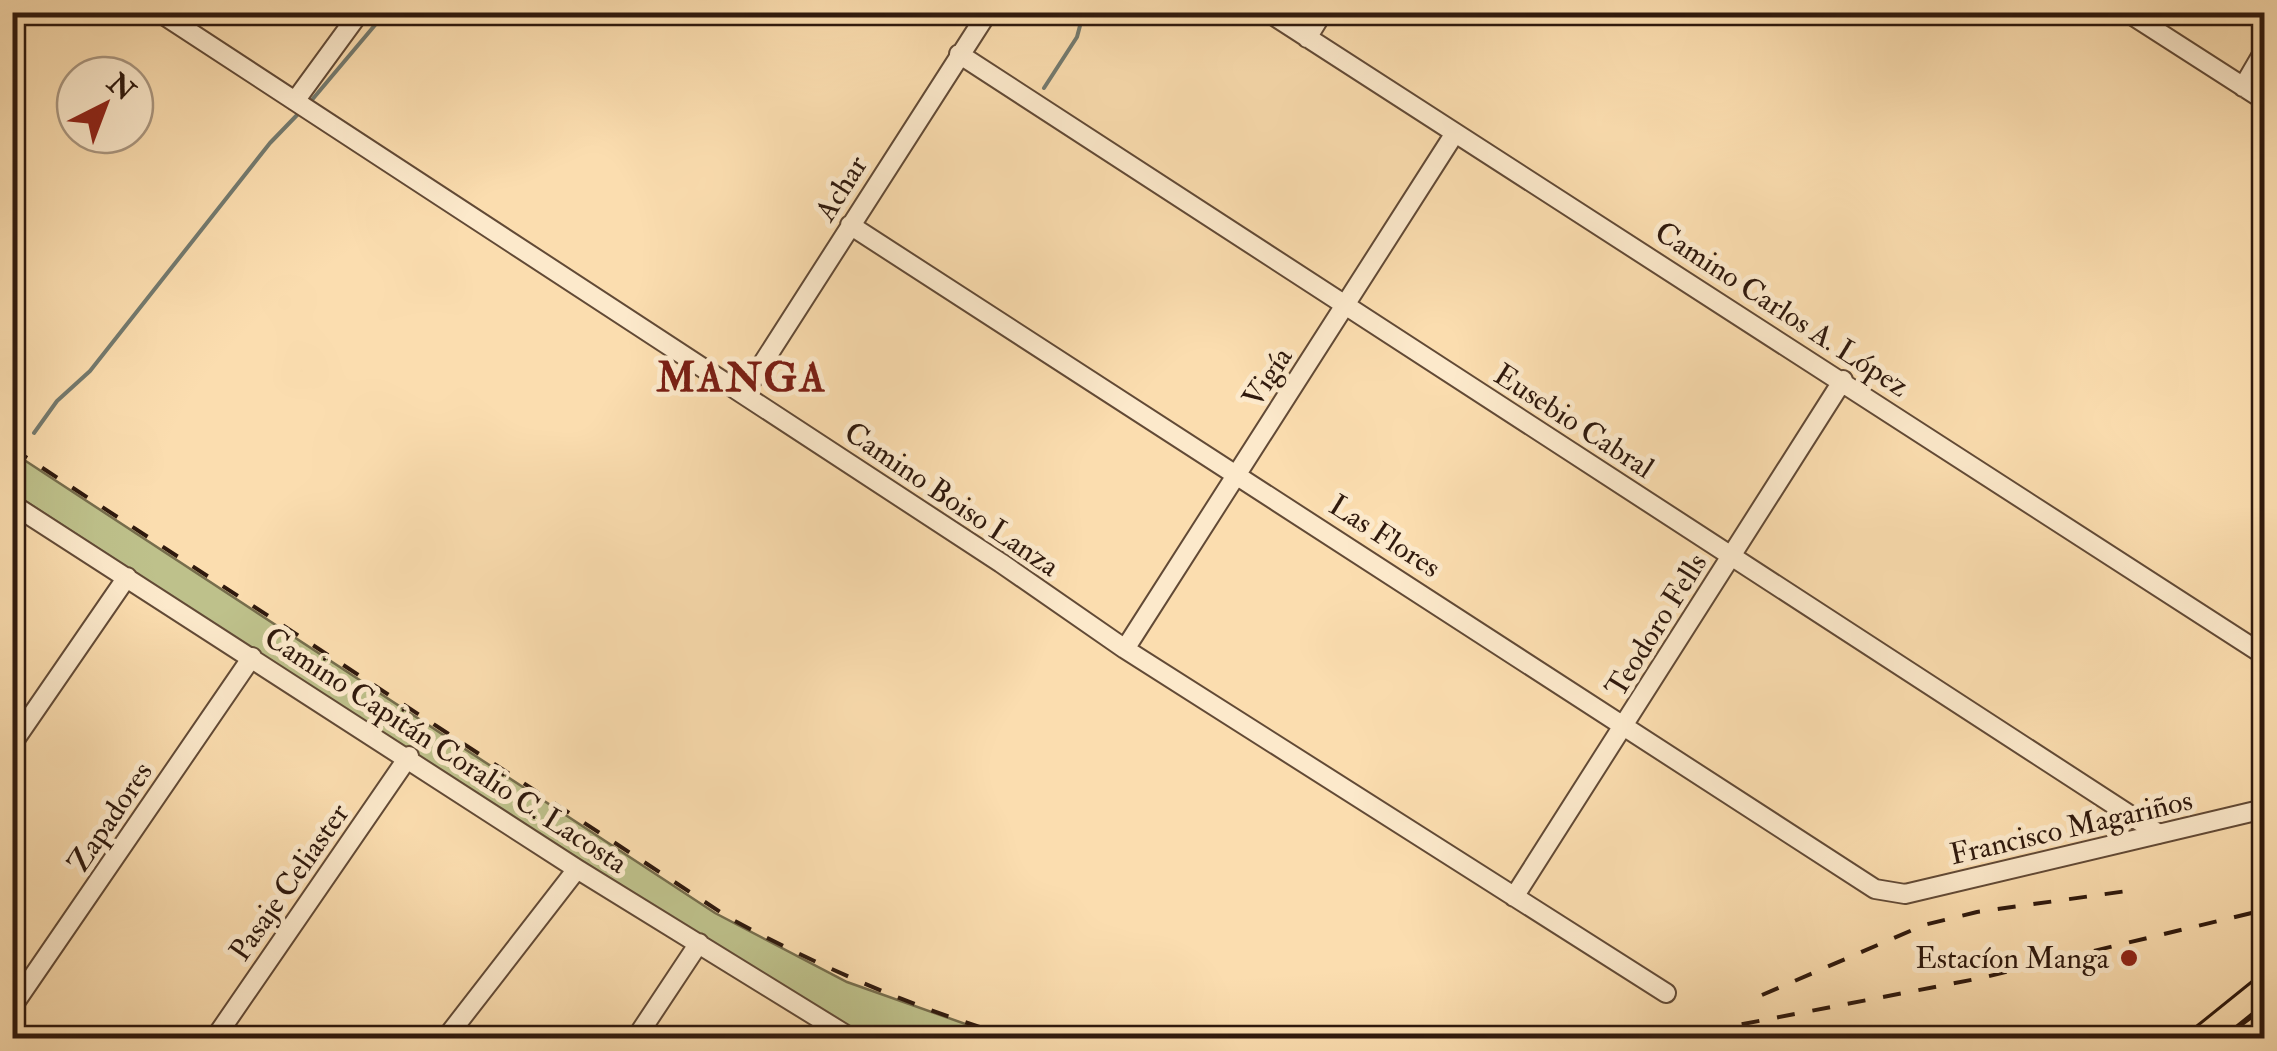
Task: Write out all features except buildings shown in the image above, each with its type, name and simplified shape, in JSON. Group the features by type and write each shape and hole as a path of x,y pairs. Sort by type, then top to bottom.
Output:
{"main road":[{"path":"2202,1038 2264,988"},
{"path":"2245,1038 2264,1024"}],"street":[{"name":"Camino Boiso Lanza","path":"160,12 1125,650 1666,993"},
{"path":"296,101 360,12"},
{"name":"Achar","path":"743,394 988,12"},
{"name":"Camino Carlos A. López","path":"1268,12 2264,655"},
{"path":"1307,38 1323,12"},
{"path":"2127,12 2264,100"},
{"path":"2243,86 2264,52"},
{"name":"Eusebio Cabral","path":"959,54 2159,834"},
{"name":"Vigía","path":"1125,650 1455,133"},
{"name":"Las Flores","path":"850,225 1875,890 1890,894"},
{"name":"Teodoro Fells","path":"1514,897 1843,380"},
{"name":"Camino Capitán Coralio C. Lacosta","path":"12,504 408,756 577,869 851,1038"},
{"path":"12,744 126,577"},
{"name":"Zapadores","path":"12,1008 252,657"},
{"name":"Pasaje Celiaster","path":"215,1038 408,756"},
{"name":"Francisco Magariños","path":"1890,894 1905,894 2264,809"},
{"path":"446,1038 577,869"},
{"path":"636,1038 699,943"},
{"path":"169,1038 181,1038"}],"green space":[{"path":"12,452 715,913 847,982 1005,1038 864,1038 443,774 13,493"}],"waterway":[{"path":"311,101 386,12"},
{"path":"1044,88 1077,37 1081,22 1075,12"},
{"path":"34,433 57,401 90,371 270,143 300,112"}],"railway":[{"path":"12,448 731,919 870,986 1016,1038"},
{"path":"1762,995 1924,925 1977,912 2127,891"},
{"path":"1671,1038 1981,978 2264,910"}],"place":[{"name":"Estacíon Manga","path":"2129,958"}],"district":[{"name":"MANGA","path":"742,377"}]}
